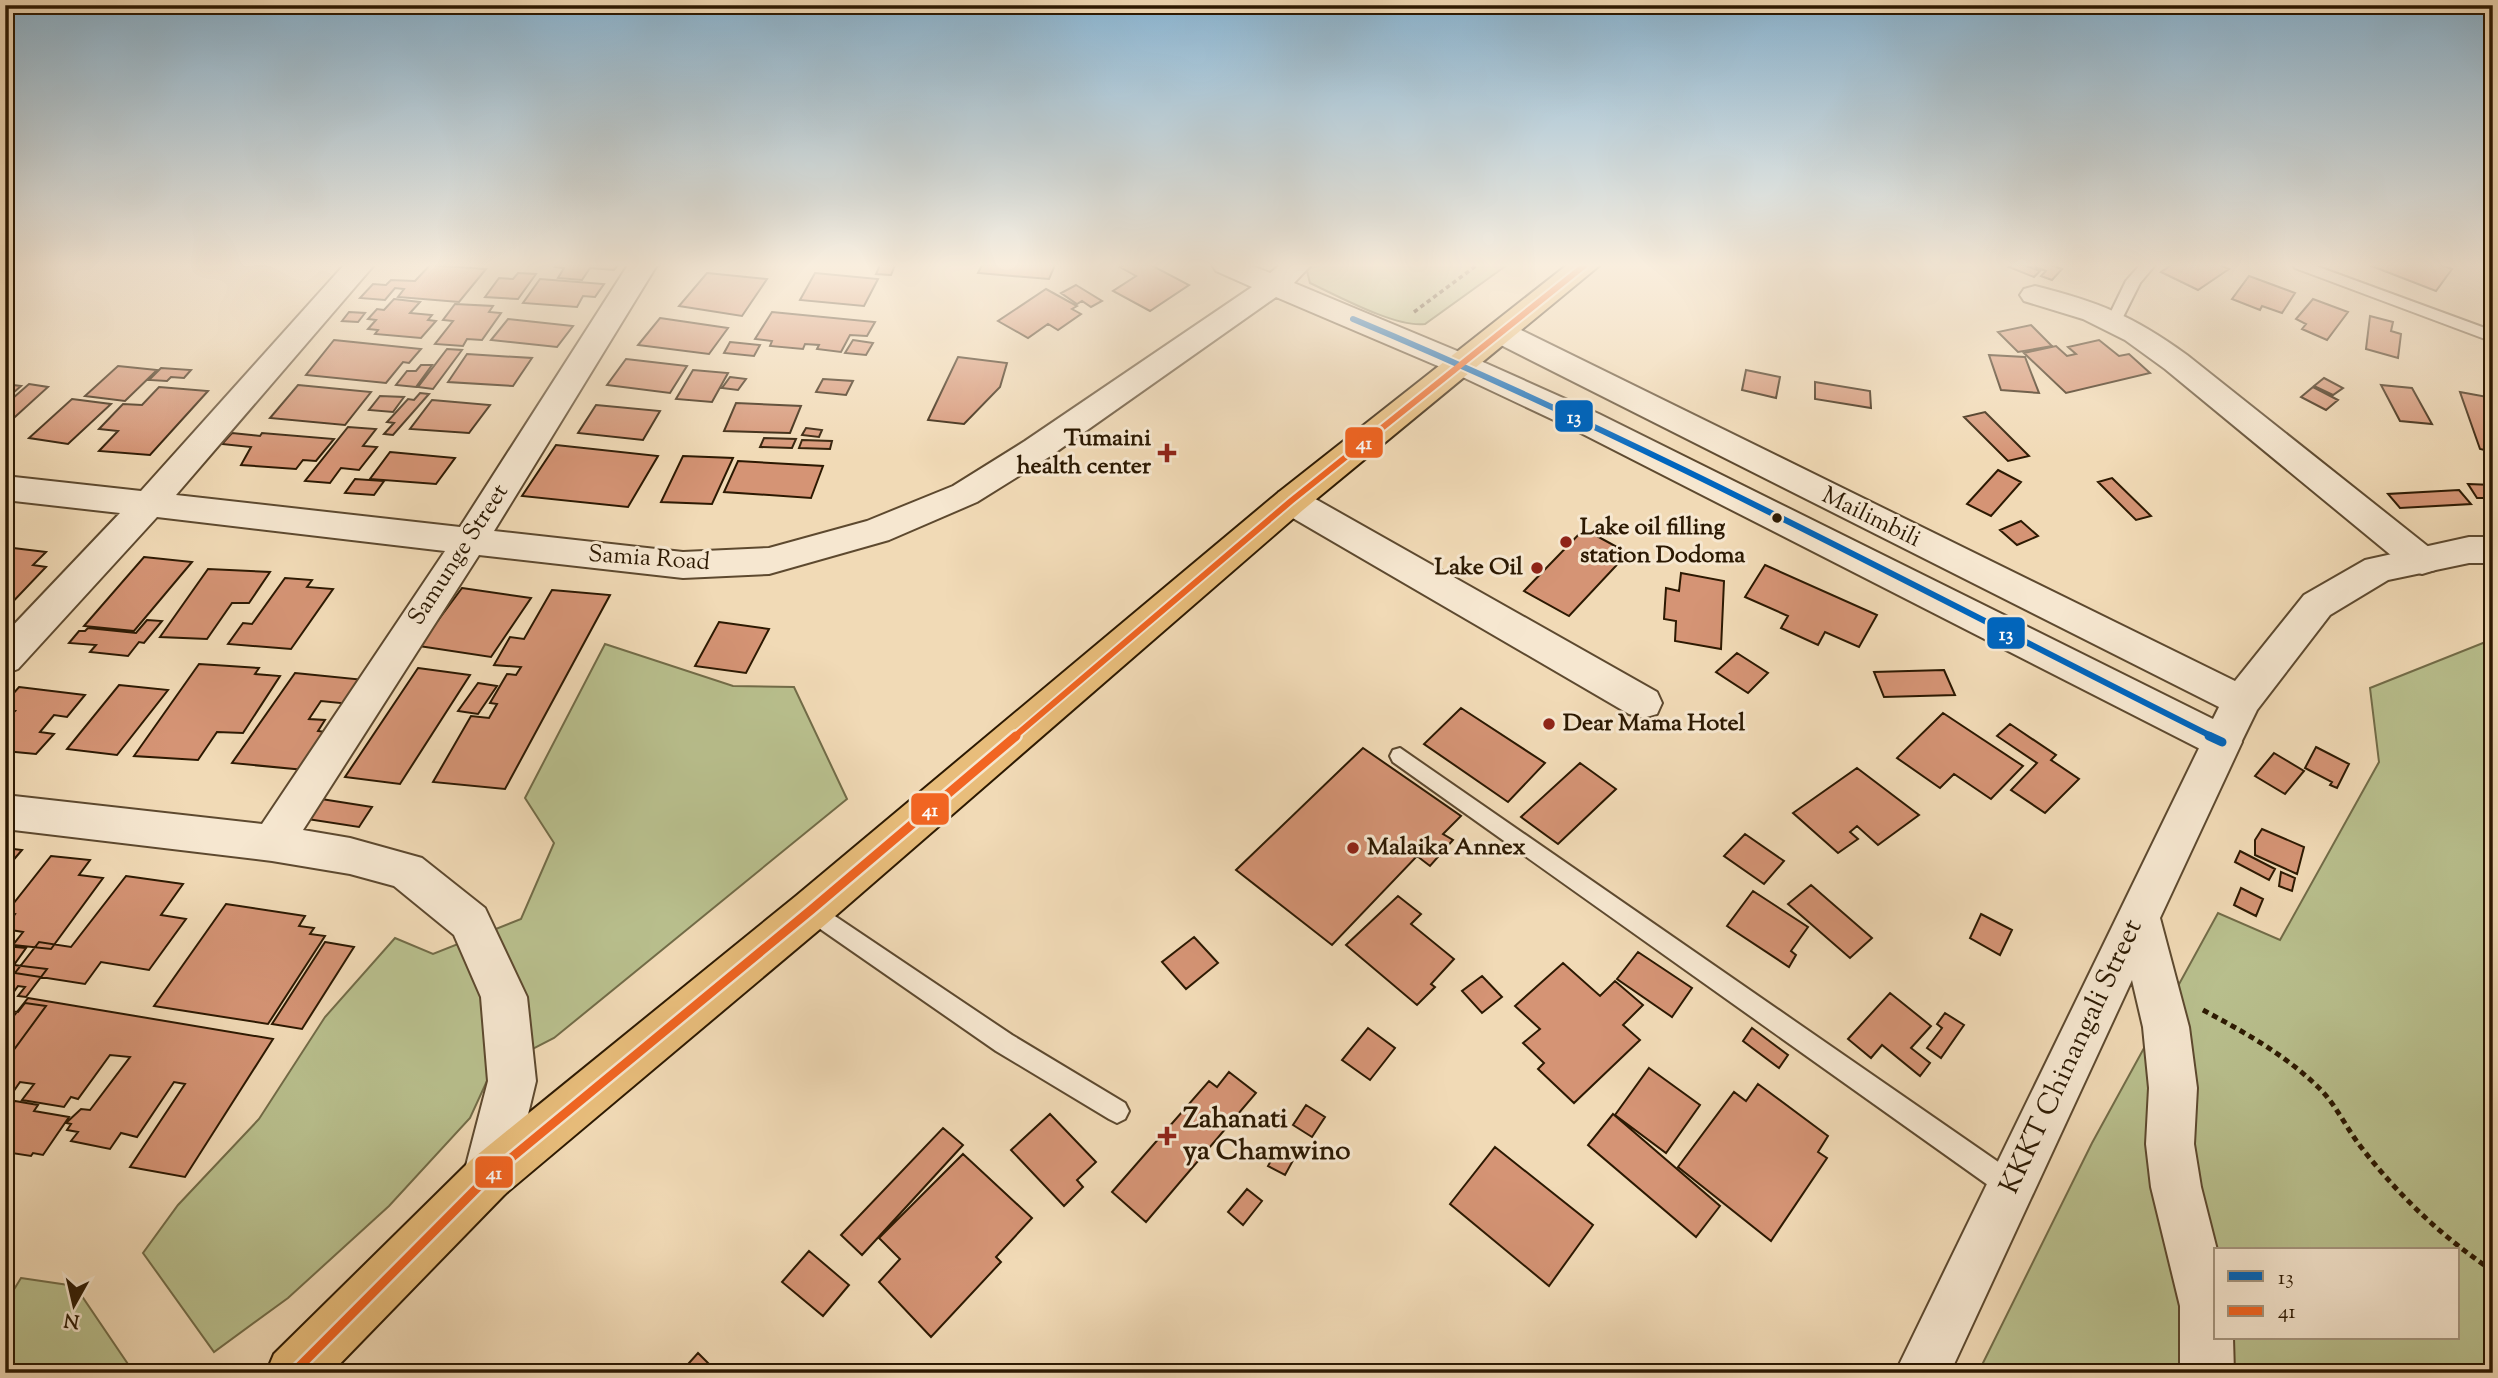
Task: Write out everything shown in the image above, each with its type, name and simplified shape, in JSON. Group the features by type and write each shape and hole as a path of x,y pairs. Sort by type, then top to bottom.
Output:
{"highway":[{"path":"293,1373 488,1177 811,910 1291,502 1505,329"}],"street":[{"path":"5,659 150,503 303,329"},
{"name":"Samunge Street","path":"272,843 469,542 602,329"},
{"name":"Samia Road","path":"5,488 683,565 769,561 877,531 965,494 1037,449 1207,329"},
{"name":"Mailimbili","path":"1380,329 1587,422 2222,742"},
{"path":"2129,329 2176,362 2422,561"},
{"name":"Mailimbili","path":"1502,332 1637,402 2241,701"},
{"path":"1291,502 1643,703"},
{"path":"2222,742 2241,701 2317,605 2378,569 2469,550 2493,550"},
{"name":"KKKT Chinangali Street","path":"1922,1373 2222,742"},
{"path":"5,812 272,843 350,856 407,871 470,922 504,997 512,1081 488,1177"},
{"path":"2138,917 2166,1027 2173,1088 2170,1144 2174,1176 2207,1306 2207,1373"}],"lane":[{"path":"2475,329 2493,337"},
{"path":"1400,756 2011,1186"},
{"path":"811,910 1004,1043 1117,1111"}],"path":[{"path":"1386,333 1391,329"},
{"path":"2155,984 2264,1042 2320,1089 2359,1145 2410,1203 2474,1260 2493,1271"}],"green space":[{"path":"2493,639 2493,1373 1978,1373 2092,1143 2218,913 2280,940 2379,762 2370,688"},
{"path":"605,644 733,686 794,687 847,799 554,1038 492,1070 470,1118 389,1206 288,1298 214,1352 143,1253 178,1205 259,1119 325,1017 395,938 433,954 521,919 554,843 525,798"},
{"path":"21,1278 75,1286 134,1373 5,1373 5,1304"}],"building":[{"path":"371,329 429,329 421,338 375,334 378,330"},
{"path":"446,329 490,329 482,340 467,339 463,346 435,344"},
{"path":"500,329 570,329 557,347 491,340"},
{"path":"651,329 727,329 709,354 638,345"},
{"path":"761,329 871,329 867,336 850,335 841,352 817,349 819,345 805,344 803,349 770,346 772,341 755,339"},
{"path":"1013,329 1040,329 1028,338"},
{"path":"2035,329 2052,346 2018,352 1998,332"},
{"path":"2303,329 2335,329 2327,340"},
{"path":"2368,329 2391,329 2401,334 2398,358 2366,349"},
{"path":"334,340 421,349 409,363 403,362 386,383 306,375"},
{"path":"853,340 873,343 866,355 845,353"},
{"path":"2099,340 2119,356 2129,354 2150,373 2066,393 2024,353 2056,346 2067,356 2076,354 2068,347"},
{"path":"730,342 760,345 754,356 724,353"},
{"path":"447,349 462,350 433,389 418,387"},
{"path":"467,354 532,358 513,386 448,382"},
{"path":"1989,355 2025,357 2039,393 2001,390"},
{"path":"958,357 1007,363 1000,387 964,424 928,420"},
{"path":"626,359 687,366 670,393 607,385"},
{"path":"421,365 432,365 416,387 396,385 407,371 416,371"},
{"path":"118,366 157,370 125,401 85,396"},
{"path":"161,368 191,370 184,378 149,380"},
{"path":"693,370 728,373 712,402 676,399"},
{"path":"1746,370 1780,377 1776,398 1742,390"},
{"path":"730,377 746,379 738,390 722,388"},
{"path":"2324,378 2343,388 2333,395 2314,386"},
{"path":"823,379 853,381 846,395 816,392"},
{"path":"1815,382 1870,391 1871,408 1815,399"},
{"path":"5,384 21,386 5,400"},
{"path":"29,384 48,387 5,426 5,405"},
{"path":"298,385 371,392 345,425 270,418"},
{"path":"2381,385 2412,388 2432,424 2400,421"},
{"path":"159,387 208,391 150,455 99,451 118,431 99,429 123,404 142,405"},
{"path":"2313,387 2338,400 2326,410 2301,397"},
{"path":"2460,392 2493,398 2493,452 2480,449"},
{"path":"420,393 429,394 393,435 384,434 394,423 387,422 408,399 414,400"},
{"path":"380,396 404,397 393,412 369,410"},
{"path":"72,399 111,404 68,444 29,438"},
{"path":"432,400 490,405 469,433 410,429"},
{"path":"736,403 801,406 790,433 724,431"},
{"path":"596,405 660,411 643,440 578,433"},
{"path":"1985,412 2029,456 2008,461 1964,417"},
{"path":"348,427 376,429 363,446 377,447 359,470 341,468 330,483 305,481"},
{"path":"806,428 822,430 819,437 802,435"},
{"path":"232,433 334,439 316,461 303,460 296,469 241,465 251,447 222,444"},
{"path":"764,438 796,439 792,448 760,447"},
{"path":"802,440 832,441 830,449 799,448"},
{"path":"556,445 658,456 628,507 522,496"},
{"path":"390,452 455,458 436,484 370,479"},
{"path":"683,456 733,458 712,504 661,502"},
{"path":"738,461 823,466 811,498 724,492"},
{"path":"1998,470 2021,482 1991,516 1967,504"},
{"path":"2112,478 2151,516 2136,520 2098,482"},
{"path":"355,479 384,481 374,495 345,493"},
{"path":"2468,484 2493,485 2493,498 2477,498"},
{"path":"2459,490 2471,504 2400,508 2388,494"},
{"path":"2021,521 2038,536 2017,545 2000,530"},
{"path":"1584,529 1628,553 1569,616 1524,591"},
{"path":"5,547 46,552 33,565 46,567 5,610"},
{"path":"144,557 192,562 134,631 84,626"},
{"path":"1765,565 1877,615 1859,647 1825,632 1818,645 1781,628 1788,616 1745,597"},
{"path":"208,569 270,572 249,603 232,603 207,639 160,637"},
{"path":"1681,573 1724,581 1721,649 1675,641 1676,621 1664,619 1666,588 1679,591"},
{"path":"285,578 312,580 307,587 333,589 291,649 228,644 243,623 252,624"},
{"path":"462,588 531,598 491,657 419,646"},
{"path":"552,590 610,595 505,789 433,782 471,716 489,718 497,704 490,703 507,674 516,675 521,667 494,665 510,637 524,639"},
{"path":"147,620 162,621 144,643 139,642 128,656 90,652 96,645 69,643 79,631 88,628 136,633"},
{"path":"719,622 769,629 746,673 695,666"},
{"path":"1737,653 1768,673 1748,693 1716,672"},
{"path":"199,664 259,668 255,674 280,676 243,733 217,732 198,760 134,756"},
{"path":"418,668 470,675 400,784 345,777"},
{"path":"1944,670 1955,695 1884,697 1874,672"},
{"path":"295,673 365,680 350,704 321,701 309,719 325,720 318,731 339,734 315,771 232,763"},
{"path":"478,683 497,686 478,714 458,711"},
{"path":"119,685 168,690 117,755 67,749"},
{"path":"19,687 85,695 67,717 54,715 40,732 54,734 36,754 5,751 5,721 15,711 5,710 5,703"},
{"name":"Dear Mama Hotel","path":"1461,708 1545,763 1508,802 1424,744"},
{"path":"1943,713 2023,766 1991,799 1954,774 1940,788 1897,758"},
{"path":"2010,724 2056,755 2051,760 2079,779 2045,813 2011,790 2037,763 1997,736"},
{"path":"2316,747 2349,764 2337,788 2330,785 2332,782 2305,768"},
{"name":"Malaika Annex","path":"1363,748 1461,816 1443,834 1453,840 1430,866 1417,856 1332,945 1236,870"},
{"path":"2274,753 2304,771 2285,794 2255,776"},
{"name":"Dear Mama Hotel","path":"1580,763 1616,789 1558,844 1521,817"},
{"path":"1857,768 1919,815 1878,845 1857,826 1850,832 1858,839 1838,853 1793,813"},
{"path":"315,798 372,807 359,827 301,818"},
{"path":"2262,829 2304,847 2297,874 2255,855 2255,840"},
{"path":"1745,834 1784,861 1764,884 1724,856"},
{"path":"5,848 22,850 5,870"},
{"path":"2240,851 2275,869 2269,880 2235,862"},
{"path":"51,856 90,860 79,875 103,878 51,949 13,945 23,932 5,929 15,914 6,913"},
{"path":"2281,872 2295,878 2292,891 2279,886"},
{"path":"126,876 183,884 161,915 186,919 149,970 101,962 85,984 15,973 39,942 71,947"},
{"path":"1811,885 1872,938 1850,958 1788,904"},
{"path":"2241,888 2263,899 2256,916 2234,905"},
{"path":"1753,891 1808,927 1791,951 1796,955 1789,967 1727,926"},
{"path":"1398,896 1421,914 1411,924 1454,959 1431,984 1435,987 1417,1005 1346,945"},
{"path":"226,904 305,916 299,926 314,928 310,934 325,936 268,1024 154,1006"},
{"path":"1981,914 2012,930 2000,955 1970,938"},
{"path":"1194,937 1218,963 1186,989 1162,962"},
{"path":"325,942 354,947 302,1029 272,1024"},
{"path":"5,946 26,948 14,965 47,969 26,997 18,996 25,987 18,986 11,996 5,995"},
{"path":"1638,952 1692,988 1672,1017 1617,979"},
{"path":"1563,963 1600,996 1615,981 1643,1005 1623,1025 1640,1040 1574,1103 1538,1069 1544,1063 1523,1043 1540,1029 1515,1006"},
{"path":"1482,976 1502,997 1482,1013 1462,991"},
{"path":"1890,993 1931,1026 1911,1048 1930,1063 1920,1076 1882,1045 1871,1058 1848,1039"},
{"path":"28,998 273,1039 185,1177 130,1167 185,1084 174,1082 137,1137 121,1133 110,1149 71,1141 78,1132 67,1130 71,1124 66,1123 81,1109 90,1110 130,1057 110,1055 78,1099 71,1097 64,1107 22,1100 34,1084 20,1082 13,1092 5,1090 5,1027"},
{"path":"25,1003 46,1006 13,1051 5,1050 5,1015 8,1011 18,1012"},
{"path":"1945,1013 1964,1025 1941,1058 1927,1048 1942,1028 1937,1024"},
{"path":"1368,1028 1395,1048 1370,1080 1342,1060"},
{"path":"1752,1028 1788,1055 1779,1068 1743,1041"},
{"path":"1649,1068 1700,1105 1666,1153 1615,1115"},
{"path":"1229,1072 1256,1093 1146,1222 1112,1192 1209,1081 1217,1087"},
{"path":"1758,1084 1828,1136 1818,1152 1827,1158 1771,1241 1678,1167 1734,1092 1746,1101"},
{"path":"15,1101 38,1105 34,1111 69,1117 43,1155 5,1152 5,1111"},
{"path":"1306,1105 1325,1117 1312,1137 1293,1125"},
{"path":"1050,1114 1096,1162 1077,1180 1083,1187 1064,1206 1011,1150"},
{"path":"1613,1114 1720,1206 1696,1237 1588,1145"},
{"path":"943,1128 963,1145 862,1255 841,1235"},
{"path":"1279,1146 1296,1155 1285,1175 1268,1166"},
{"path":"1495,1147 1593,1225 1549,1286 1450,1204"},
{"path":"963,1154 1032,1218 996,1257 1001,1262 931,1337 879,1282 900,1259 879,1238"},
{"path":"1247,1189 1262,1201 1243,1225 1228,1212"},
{"path":"809,1251 849,1285 823,1316 782,1282"},
{"path":"698,1353 718,1373 680,1373"}],"transit line":[{"name":"13","path":"1378,329 1587,422 2222,742"},
{"name":"41","path":"293,1373 488,1177 811,910 1291,501 1505,329"}],"place":[{"name":"Tumaini health center","path":"1167,453"},
{"name":"Lake oil filling station Dodoma","path":"1566,542"},
{"name":"Lake Oil","path":"1537,568"},
{"name":"Dear Mama Hotel","path":"1549,724"},
{"name":"Malaika Annex","path":"1353,848"},
{"name":"Zahanati ya Chamwino","path":"1167,1136"}]}
